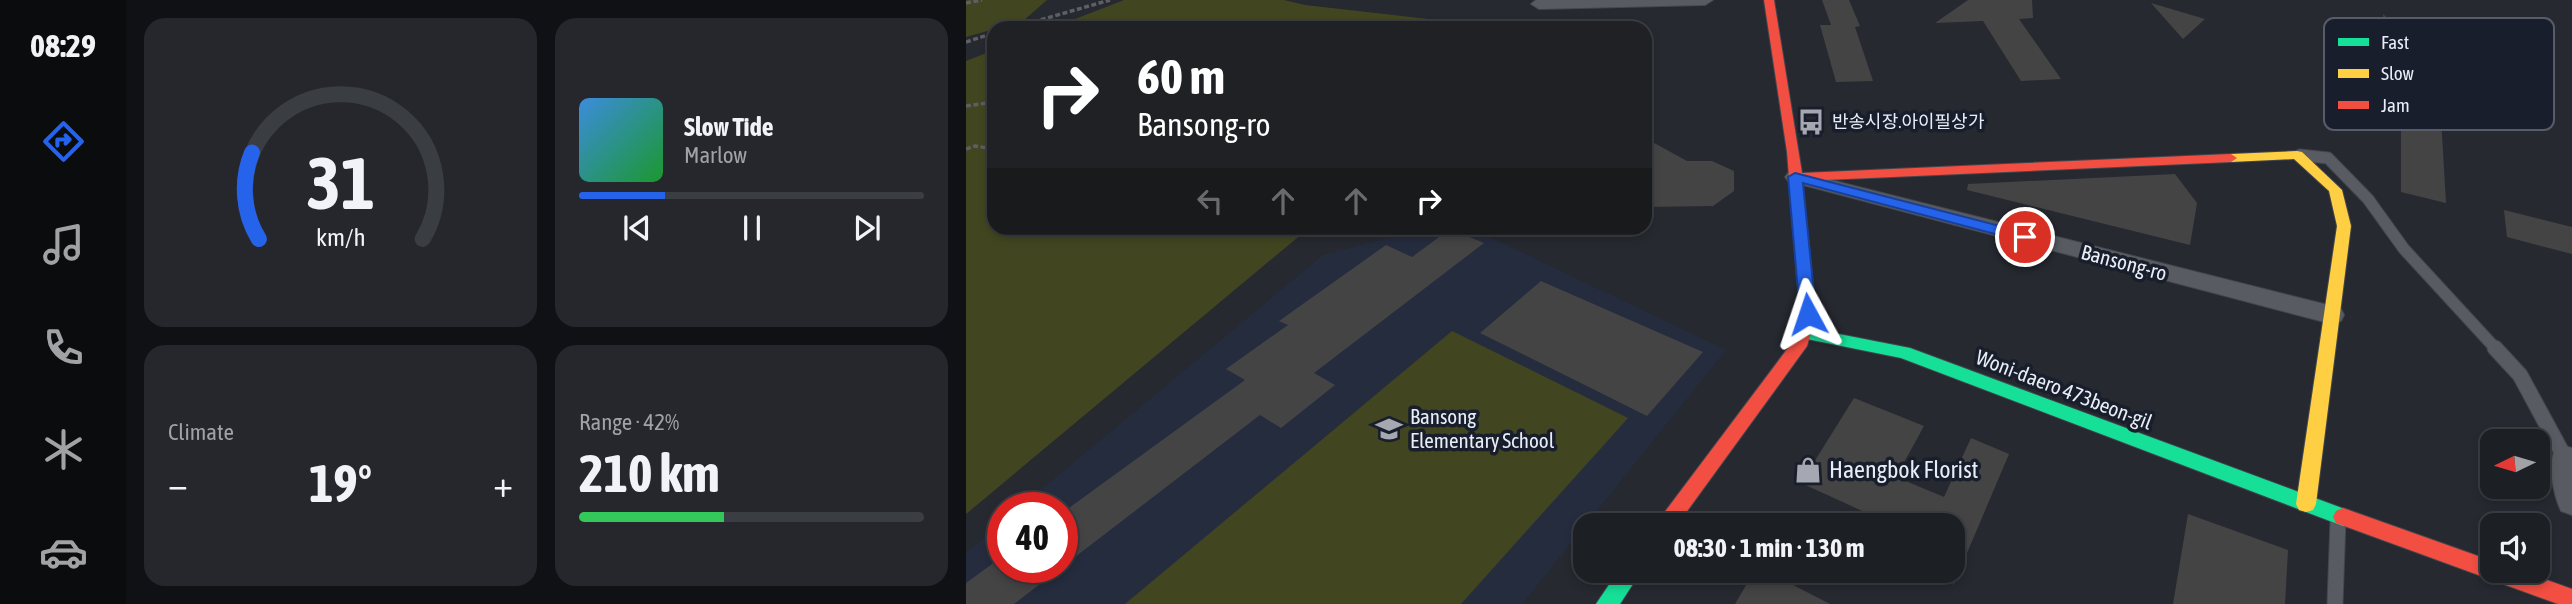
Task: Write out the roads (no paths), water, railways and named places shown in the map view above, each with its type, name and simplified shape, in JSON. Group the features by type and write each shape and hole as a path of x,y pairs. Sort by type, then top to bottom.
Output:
{"street":[{"path":"1539,5 1705,0"},
{"path":"1674,513 1799,346 1808,314 1786,102 1769,0"},
{"path":"1795,177 2297,155 2335,190 2344,226 2306,504"},
{"name":"Bansong-ro","path":"1795,177 2332,315"},
{"name":"Woni-daero 473beon-gil","path":"1803,333 1904,352 2338,516 2572,599"},
{"path":"2569,459 2572,502"},
{"path":"1606,604 1622,583"}],"lane":[{"path":"2297,155 2328,158 2368,199 2404,249 2520,375 2569,459"},
{"path":"2335,604 2338,516"}],"place":[{"name":"반송시장.아이필상가","path":"1811,122"},
{"name":"Bansong Elementary School","path":"1389,429"},
{"name":"Haengbok Florist","path":"1808,470"}]}
